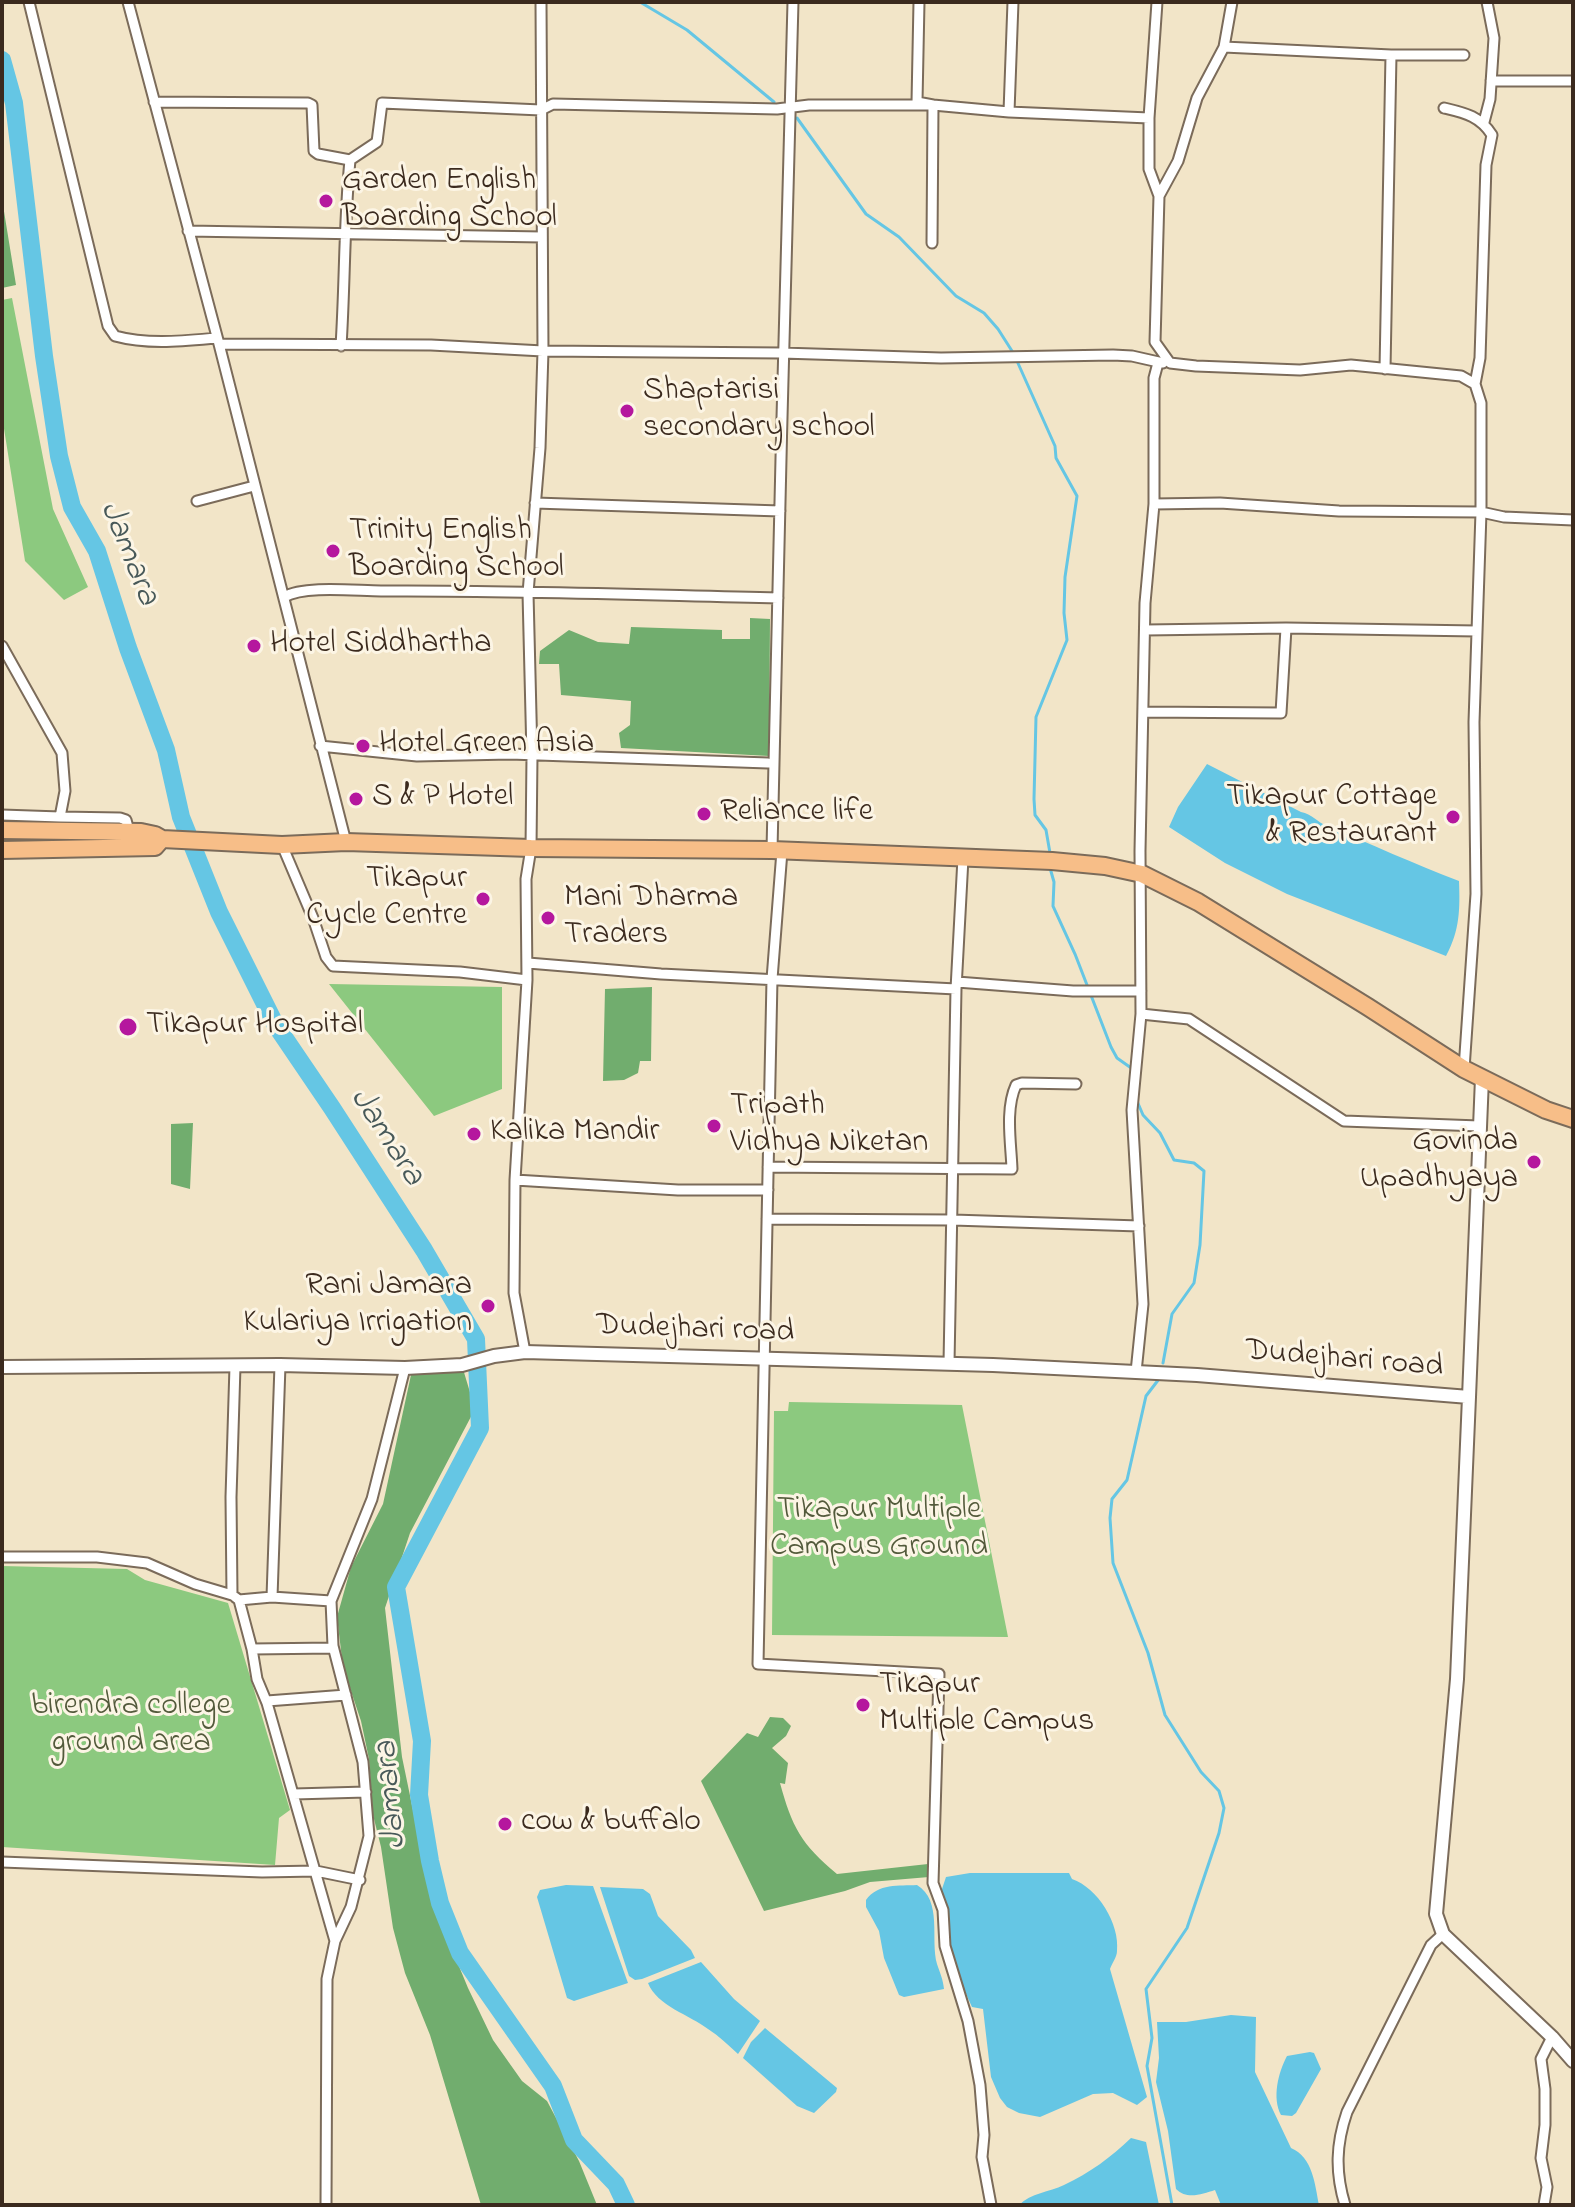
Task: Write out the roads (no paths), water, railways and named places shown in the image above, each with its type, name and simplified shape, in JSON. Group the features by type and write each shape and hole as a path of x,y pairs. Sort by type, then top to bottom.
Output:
{"main road":[{"path":"2,830 129,831 155,835 165,840 282,845 346,842 531,848 777,850 1058,861 1105,866 1142,874 1221,916 1464,1069 1546,1110 1573,1119"},
{"path":"2,850 155,847 165,840"}],"street":[{"path":"29,2 108,326 115,336 128,340 941,358 1122,355 1158,363 1196,366 1300,370 1351,365 1461,376 1475,384"},
{"path":"128,2 346,842"},
{"path":"525,1352 514,1293 515,1180 528,963 526,879 531,848 528,593 543,351 541,2"},
{"path":"793,2 788,249 782,353 777,850 758,1664 939,1674 933,1883 943,1910 945,1946 968,2021 980,2085 984,2135 982,2157 991,2205"},
{"path":"919,2 917,102 933,105"},
{"path":"1009,112 1013,2"},
{"path":"1157,2 1149,118 1149,169 1159,196 1155,342 1170,363"},
{"path":"1159,196 1178,161 1197,98 1224,47 1232,2"},
{"path":"1484,122 1490,99 1494,38 1487,2"},
{"path":"1224,47 1391,55 1464,55"},
{"path":"1385,369 1391,55"},
{"path":"1491,81 1573,81"},
{"path":"154,102 308,103 312,105 314,151 350,160 377,142 382,103 541,110 553,104 790,108 809,105 933,105 1009,112 1149,118"},
{"path":"932,243 933,105"},
{"path":"1444,108 1466,113 1484,122 1492,135 1486,165 1480,358 1475,384 1481,403 1474,722 1476,894 1464,1069"},
{"path":"341,346 346,265 344,233 350,160"},
{"path":"188,231 542,237"},
{"path":"1136,1372 1143,1304 1132,1110 1141,1014 1140,851 1146,580 1154,504 1154,378 1158,363"},
{"path":"197,501 254,486"},
{"path":"535,503 780,511"},
{"path":"1154,504 1220,503 1339,511 1481,512 1504,517 1573,520"},
{"path":"284,597 330,591 778,598"},
{"path":"1146,630 1286,628 1477,631"},
{"path":"1143,712 1281,713 1286,628"},
{"path":"2,646 62,753 65,791 60,817"},
{"path":"320,746 417,756 478,753 768,763"},
{"path":"2,815 120,818 126,820 129,831"},
{"path":"282,845 326,957 333,966 460,972 527,980"},
{"path":"949,1363 956,986 963,858"},
{"path":"528,963 661,974 1073,991 1141,991"},
{"path":"1141,1014 1189,1019 1344,1121 1479,1126"},
{"path":"1469,1397 1482,1078"},
{"path":"768,1167 1012,1169 1010,1119 1012,1092 1016,1085 1076,1084"},
{"path":"515,1180 678,1190 768,1190"},
{"path":"767,1219 953,1220 1139,1226"},
{"name":"Dudejhari road","path":"2,1367 280,1365 405,1368 462,1365 525,1352 949,1363 1136,1372 1469,1397 1457,1679 1436,1914 1443,1934"},
{"path":"272,1597 280,1365"},
{"path":"235,1366 231,1497 236,1598 335,1941"},
{"path":"326,2205 327,1979 335,1941 360,1880 369,1836 363,1762 333,1648 331,1601 372,1499 405,1368"},
{"path":"2,1557 97,1557 147,1563 236,1598 331,1601"},
{"path":"252,1649 333,1648"},
{"path":"267,1701 346,1695"},
{"path":"294,1794 366,1792"},
{"path":"2,1862 262,1872 316,1871 360,1880"},
{"path":"1345,2205 1339,2178 1338,2140 1347,2112 1424,1957 1443,1934 1552,2037 1573,2061"},
{"path":"1544,2205 1547,2187 1541,2158 1545,2136 1545,2089 1541,2059 1552,2037"}],"water":[{"path":"1207,764 1327,826 1459,881 1458,919 1446,956 1287,894 1225,863 1169,827 1178,807"},
{"path":"970,1873 1069,1873 1072,1879 1090,1890 1105,1908 1117,1941 1117,1953 1110,1969 1147,2097 1137,2105 1113,2093 1093,2094 1040,2117 1019,2113 1007,2107 1000,2098 991,2077 983,2009 972,2007 961,1981 941,1892 946,1877"},
{"path":"566,1885 593,1886 628,1983 574,2001 567,1998 537,1897 540,1890"},
{"path":"917,1885 925,1892 933,1910 935,1954 944,1989 904,1997 899,1995 884,1958 879,1931 866,1907 866,1900 883,1888"},
{"path":"600,1887 643,1889 650,1894 658,1916 695,1958 642,1979 635,1980 629,1976"},
{"path":"701,1962 734,1999 760,2021 738,2054 701,2024 666,2004 648,1983"},
{"path":"1231,2015 1256,2017 1255,2072 1291,2148 1308,2165 1319,2205 1221,2205 1215,2190 1190,2195 1176,2189 1168,2131 1156,2082 1159,2058 1157,2022 1186,2022"},
{"path":"765,2028 837,2088 814,2113 797,2106 743,2058 751,2042"},
{"path":"1314,2053 1321,2069 1296,2113 1292,2116 1281,2115 1277,2093 1287,2056"},
{"path":"1131,2138 1146,2142 1159,2205 1019,2205 1083,2175"}],"waterway":[{"path":"640,2 687,30 774,102"},
{"name":"Jamara","path":"2,60 14,103 59,456 72,507 97,551 128,648 166,750 181,817 219,912 275,1024 424,1250 476,1339 480,1428 396,1587 422,1741 419,1795 430,1861 440,1903 460,1953 553,2086 574,2140 616,2184 626,2205"},
{"path":"797,118 866,214 899,237 956,296 984,313 1012,351"},
{"path":"1017,361 1055,446 1056,458 1077,496 1065,577 1067,640 1036,717 1035,815 1046,830 1050,853"},
{"path":"1050,868 1054,882 1053,906 1111,1047 1117,1058 1134,1070"},
{"path":"1137,1101 1143,1115 1160,1133 1174,1160 1194,1163 1204,1171 1200,1245 1194,1283 1172,1314 1163,1363"},
{"path":"1159,1379 1146,1396 1127,1480 1112,1499 1113,1563 1148,1653 1165,1715 1201,1772 1219,1791 1224,1808 1219,1833 1187,1928 1146,1989 1152,2038 1147,2066 1172,2205"}],"place":[{"name":"Garden English Boarding School","path":"326,201"},
{"name":"Shaptarisi secondary school","path":"627,411"},
{"name":"Trinity English Boarding School","path":"333,551"},
{"name":"Hotel Siddhartha","path":"254,646"},
{"name":"Hotel Green Asia","path":"363,746"},
{"name":"S & P Hotel","path":"356,799"},
{"name":"Reliance life","path":"704,814"},
{"name":"Tikapur Cottage & Restaurant","path":"1453,817"},
{"name":"Tikapur Cycle Centre","path":"483,899"},
{"name":"Mani Dharma Traders","path":"548,918"},
{"name":"Tikapur Hospital","path":"128,1027"},
{"name":"Tripath Vidhya Niketan","path":"714,1126"},
{"name":"Kalika Mandir","path":"474,1134"},
{"name":"Govinda Upadhyaya","path":"1534,1162"},
{"name":"Rani Jamara Kulariya Irrigation","path":"488,1306"},
{"name":"Tikapur Multiple Campus","path":"863,1705"},
{"name":"cow & buffalo","path":"505,1824"}],"park label":[{"name":"Tikapur Multiple Campus Ground","path":"879,1530"},
{"name":"birendra college ground area","path":"131,1726"}]}
